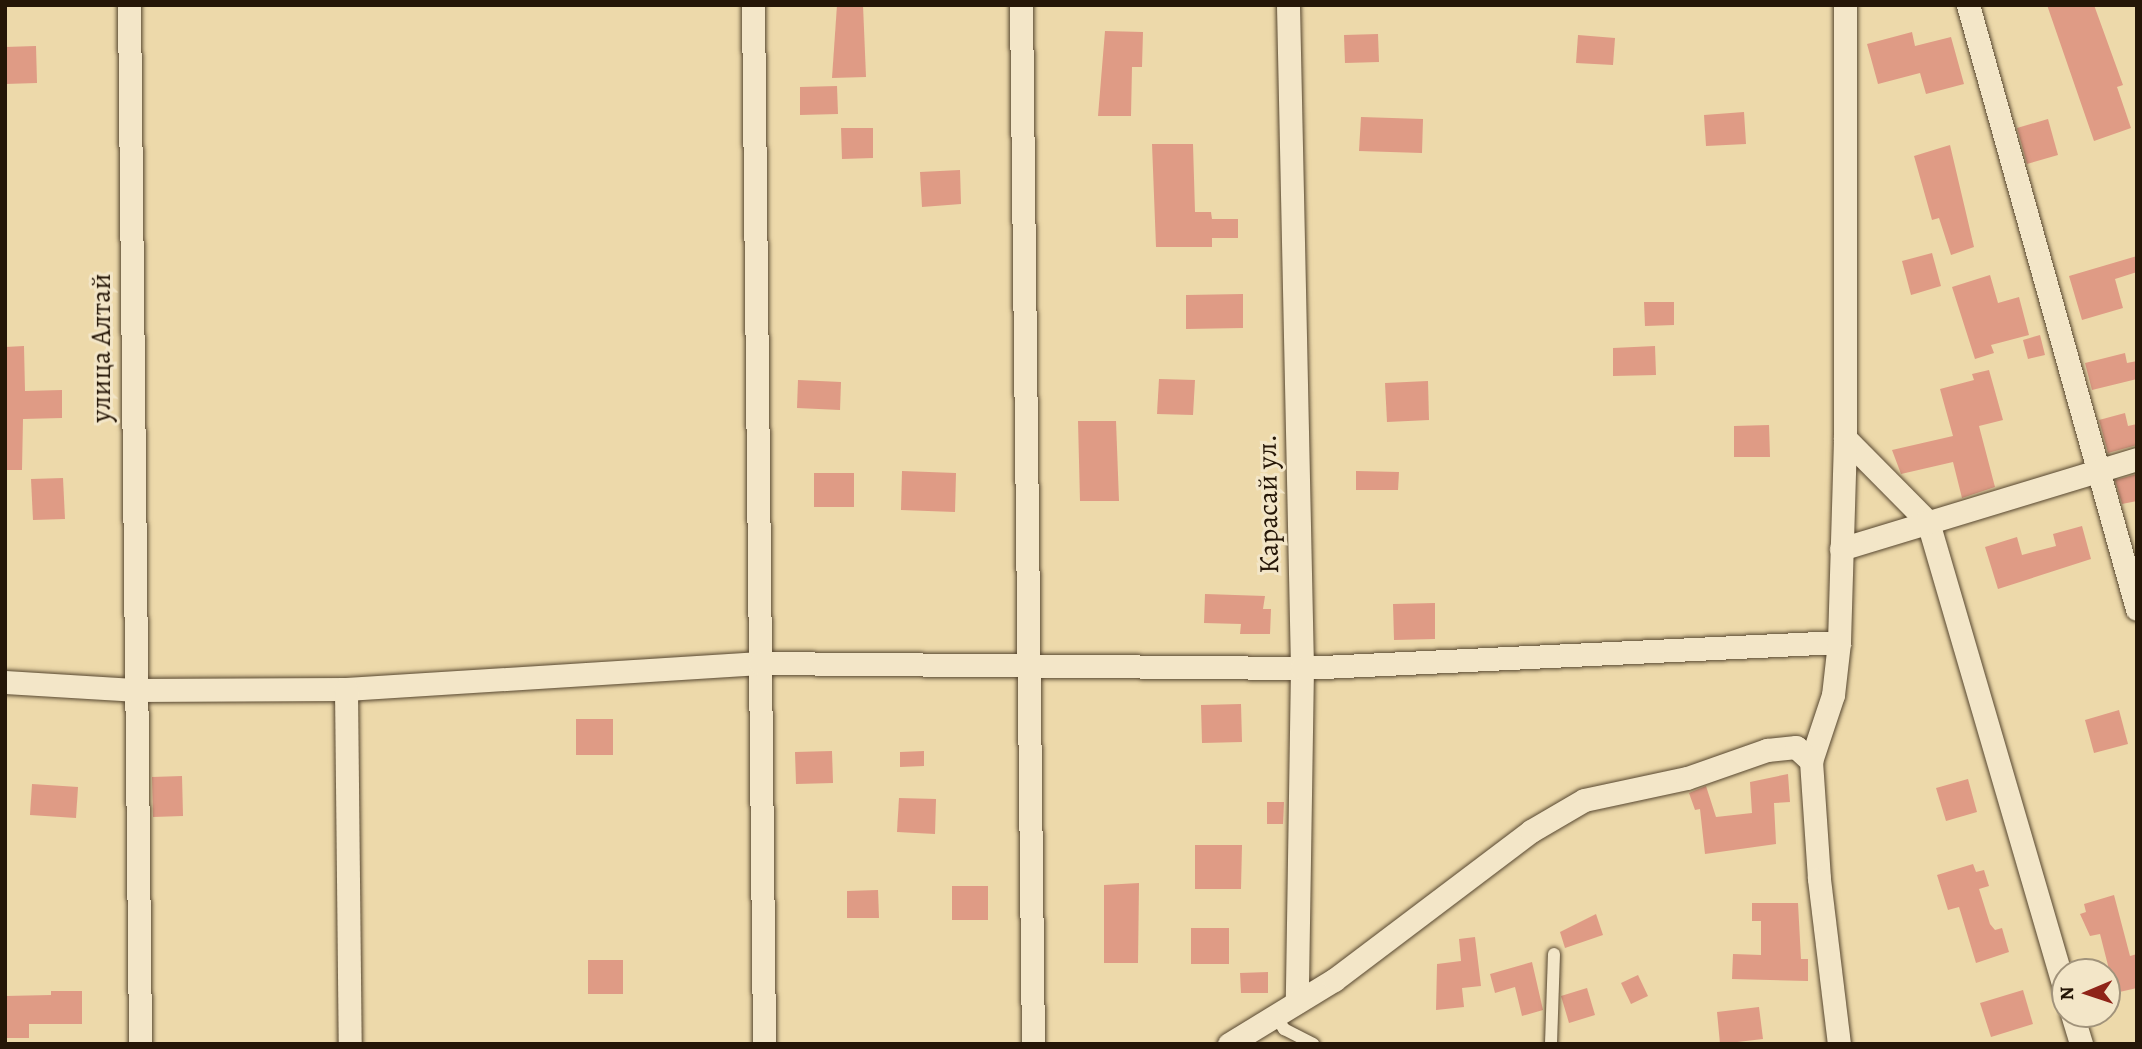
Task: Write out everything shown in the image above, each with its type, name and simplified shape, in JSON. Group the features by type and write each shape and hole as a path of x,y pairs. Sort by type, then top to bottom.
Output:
{"street":[{"name":"улица Алтай","path":"129,5 134,690 140,1044"},
{"path":"754,5 764,1044"},
{"path":"1021,5 1033,1044"},
{"name":"Карасай ул.","path":"1288,5 1301,668 1297,1002"},
{"path":"1839,1044 1819,879 1811,761 1833,695 1839,642 1845,438 1845,5"},
{"path":"1968,5 2096,471 2137,609"},
{"path":"1845,438 1928,522 2056,958"},
{"path":"1841,549 2137,459"},
{"path":"5,682 134,690 346,689 760,663 1028,668 1301,668 1839,642"},
{"path":"346,689 350,1044"},
{"path":"1229,1044 1385,944 1531,831 1584,800 1687,778 1767,750 1796,747 1811,761"}],"lane":[{"path":"1551,1044 1554,954"},
{"path":"1275,1015 1284,1029 1313,1044"}],"building":[{"path":"837,5 863,5 866,77 832,78"},
{"path":"2047,5 2094,5 2123,85 2117,87 2131,128 2094,141"},
{"path":"1105,31 1143,32 1142,67 1132,67 1131,116 1098,116"},
{"path":"1912,32 1915,46 1951,37 1964,84 1926,94 1920,73 1878,84 1867,44"},
{"path":"1378,34 1379,62 1345,63 1344,35"},
{"path":"1578,35 1615,38 1613,65 1576,63"},
{"path":"36,46 37,83 5,84 5,47"},
{"path":"837,86 838,114 800,115 800,87"},
{"path":"1744,112 1746,144 1706,146 1704,115"},
{"path":"1361,117 1423,119 1422,153 1359,151"},
{"path":"2048,119 2058,155 2027,164 2017,128"},
{"path":"841,128 873,128 873,158 842,159"},
{"path":"1152,144 1193,144 1195,212 1211,212 1212,219 1238,219 1238,238 1212,238 1212,247 1156,247"},
{"path":"1950,145 1974,247 1951,255 1939,218 1932,220 1914,156"},
{"path":"960,170 961,204 922,207 920,172"},
{"path":"1932,253 1941,286 1911,295 1902,261"},
{"path":"2137,256 2137,272 2115,279 2123,308 2082,320 2069,276"},
{"path":"1990,275 1998,303 2019,297 2029,335 1991,345 1994,353 1975,359 1952,287"},
{"path":"1243,294 1243,328 1186,329 1186,295"},
{"path":"1644,302 1674,302 1674,325 1645,326"},
{"path":"2040,335 2045,355 2028,359 2023,340"},
{"path":"24,346 25,391 62,390 62,418 23,419 22,470 5,470 5,347"},
{"path":"1655,346 1656,375 1613,376 1613,348"},
{"path":"2125,353 2127,363 2137,361 2137,379 2092,390 2085,363"},
{"path":"1989,370 2003,420 1979,426 1995,487 1962,498 1953,462 1901,474 1892,450 1953,436 1940,389 1974,380 1972,374"},
{"path":"1159,379 1195,380 1193,415 1157,414"},
{"path":"798,380 841,382 840,410 797,408"},
{"path":"1428,381 1429,420 1387,422 1385,383"},
{"path":"2125,413 2128,426 2137,424 2137,445 2108,453 2099,420"},
{"path":"1078,421 1116,421 1119,501 1080,501"},
{"path":"1769,425 1770,457 1734,457 1734,426"},
{"path":"902,471 956,473 955,512 901,510"},
{"path":"1356,471 1399,472 1398,490 1356,490"},
{"path":"814,473 854,473 854,507 814,507"},
{"path":"2137,474 2137,501 2122,504 2115,480"},
{"path":"63,478 65,519 33,520 31,479"},
{"path":"2082,526 2091,559 1998,589 1985,547 2017,537 2022,555 2056,546 2053,534"},
{"path":"1205,594 1265,596 1263,609 1271,609 1270,634 1240,634 1241,624 1204,623"},
{"path":"1435,603 1435,639 1394,640 1393,604"},
{"path":"1241,704 1242,742 1202,743 1201,705"},
{"path":"2119,710 2128,744 2094,753 2085,720"},
{"path":"576,719 613,719 613,755 576,755"},
{"path":"832,751 833,783 796,784 795,752"},
{"path":"924,751 924,766 900,767 900,752"},
{"path":"1788,774 1790,802 1774,803 1776,844 1705,854 1700,809 1695,810 1689,793 1706,786 1716,817 1752,813 1750,782"},
{"path":"182,776 183,816 153,817 152,777"},
{"path":"1968,779 1977,812 1946,821 1936,788"},
{"path":"32,784 78,787 76,818 30,815"},
{"path":"899,798 936,799 935,834 897,832"},
{"path":"1267,802 1284,802 1283,824 1267,824"},
{"path":"1195,845 1242,845 1241,889 1195,889"},
{"path":"1973,864 1976,872 1984,870 1989,886 1979,889 1990,924 1995,930 2002,928 2009,952 1976,963 1959,907 1948,910 1937,875"},
{"path":"1139,883 1138,963 1104,963 1104,885"},
{"path":"952,886 988,886 988,920 952,920"},
{"path":"878,890 879,918 847,918 847,891"},
{"path":"2114,895 2130,956 2137,954 2137,988 2121,992 2121,958 2106,958 2100,934 2090,936 2080,914 2086,912 2084,904"},
{"path":"1752,903 1798,903 1801,959 1808,959 1808,981 1732,979 1733,954 1761,955 1761,921 1752,921"},
{"path":"1596,914 1603,935 1565,948 1560,932"},
{"path":"1191,928 1229,928 1229,964 1191,964"},
{"path":"1475,937 1481,986 1462,988 1464,1007 1436,1010 1437,964 1461,961 1459,939"},
{"path":"588,960 623,960 623,994 588,994"},
{"path":"1532,962 1543,1010 1522,1016 1515,987 1495,993 1490,974"},
{"path":"1268,972 1268,993 1241,993 1240,973"},
{"path":"1638,975 1648,996 1631,1004 1621,983"},
{"path":"1587,988 1595,1015 1569,1023 1561,996"},
{"path":"2023,990 2033,1024 1991,1037 1980,1003"},
{"path":"51,991 82,991 82,1024 29,1024 29,1038 5,1038 5,996 51,995"},
{"path":"1759,1007 1763,1039 1720,1044 1717,1012"}]}
